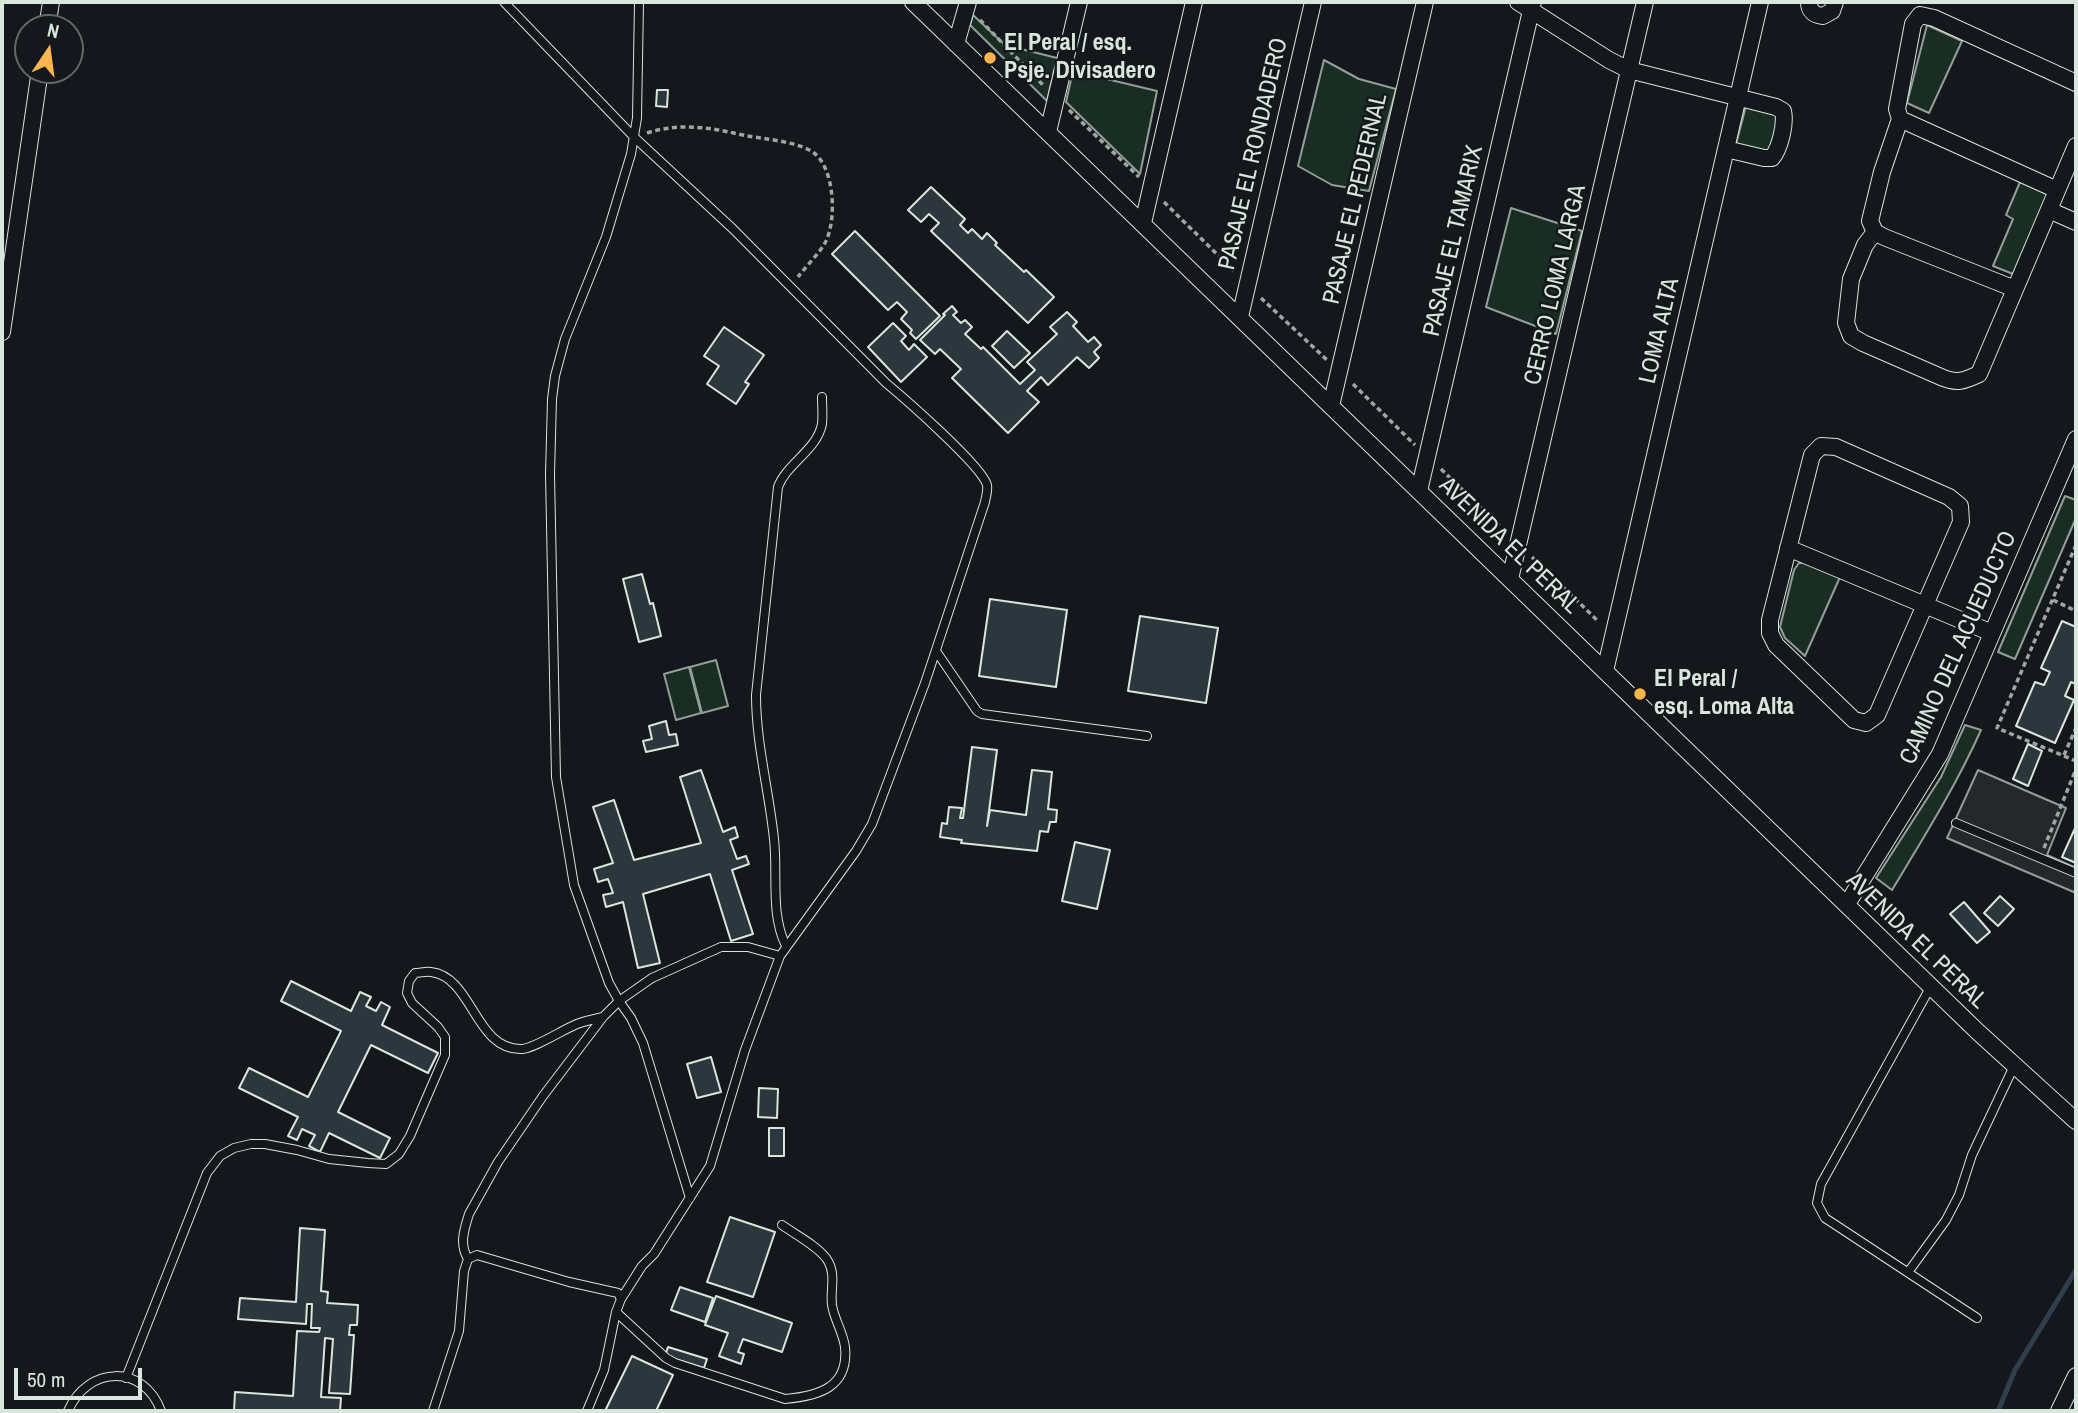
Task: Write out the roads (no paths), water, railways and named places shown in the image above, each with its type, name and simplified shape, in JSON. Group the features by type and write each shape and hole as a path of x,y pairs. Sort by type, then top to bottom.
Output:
{"street":[{"name":"AVENIDA EL PERAL","path":"913,2 2014,1066 2076,1121"},
{"path":"1048,132 1079,2"},
{"path":"1143,223 1194,2"},
{"name":"PASAJE EL RONDADERO","path":"1240,317 1314,2"},
{"name":"PASAJE EL PEDERNAL","path":"1331,406 1425,2"},
{"name":"CERRO LOMA LARGA","path":"1510,579 1645,2"},
{"name":"LOMA ALTA","path":"1605,671 1760,2"},
{"path":"1809,2 1813,13 1823,16 1832,11 1835,2"},
{"path":"956,44 967,5"},
{"path":"1527,5 1609,60 1629,70 1780,108 1785,115 1775,155 1768,158 1726,149"},
{"name":"PASAJE EL TAMARIX","path":"1419,491 1527,5"},
{"path":"2015,289 1875,232 1870,221 1882,172 1900,119 1897,109 1913,24 1920,15 1934,18 2076,83"},
{"path":"2,332 7,250 37,84"},
{"path":"1900,119 2057,190"},
{"path":"1875,232 1865,244 1851,279 1846,323 1851,335 1863,344 1949,380 1963,381 1979,374 2076,146"},
{"path":"2049,210 2076,222"},
{"name":"CAMINO DEL ACUEDUCTO","path":"1847,904 1940,754 2076,439"},
{"path":"1821,446 1836,447 1949,497 1960,506 1961,522 1877,715 1866,723 1854,720 1776,645 1770,633 1770,620 1788,548 1812,455 1821,446"},
{"path":"1788,548 1992,634"},
{"path":"2059,1411 2076,1376"}],"lane":[{"path":"504,2 634,137 733,229 886,383 909,401 965,457 981,474 987,486 985,502 936,651 872,824 856,851 780,956 745,1050 713,1157 654,1254 642,1266 621,1299 604,1370 587,1411"},
{"path":"639,2 639,86 634,137 614,213 565,339 552,399 550,474 556,777 574,885 609,983 631,1018 643,1044 690,1198"},
{"path":"786,946 778,921 775,841 756,695 778,487 786,472 808,449 820,431 822,397"},
{"path":"936,651 977,711 982,714 1147,736"},
{"path":"1956,823 2076,873"},
{"path":"468,1259 463,1241 469,1214 498,1163 603,1017 619,1001 652,978 721,947 748,947 780,956"},
{"path":"126,1378 207,1173 220,1156 234,1148 251,1144 265,1144 329,1159 368,1163 386,1164 399,1154 410,1136 445,1055 445,1037 412,1003 407,993 409,981 415,973 430,971 446,976 491,1035 498,1042 513,1048 525,1049 579,1023 603,1017"},
{"path":"1931,986 1821,1184 1817,1203 1825,1218 1977,1318"},
{"path":"1909,1272 1947,1220 1959,1195 1972,1155 2014,1066"},
{"path":"616,1312 666,1359 675,1363 785,1399 803,1397 831,1387 843,1371 845,1348 832,1306 833,1273 823,1254 782,1225"},
{"path":"433,1411 459,1331 464,1271 468,1259 473,1256 616,1292 621,1299"},
{"path":"68,1411 80,1392 97,1379 114,1376 126,1378 148,1391 158,1402 161,1411"}],"waterway":[{"path":"1998,1411 2015,1370 2076,1270"}],"place":[{"name":"El Peral / esq. Psje. Divisadero","path":"990,58"},
{"name":"El Peral / esq. Loma Alta","path":"1640,694"}]}
